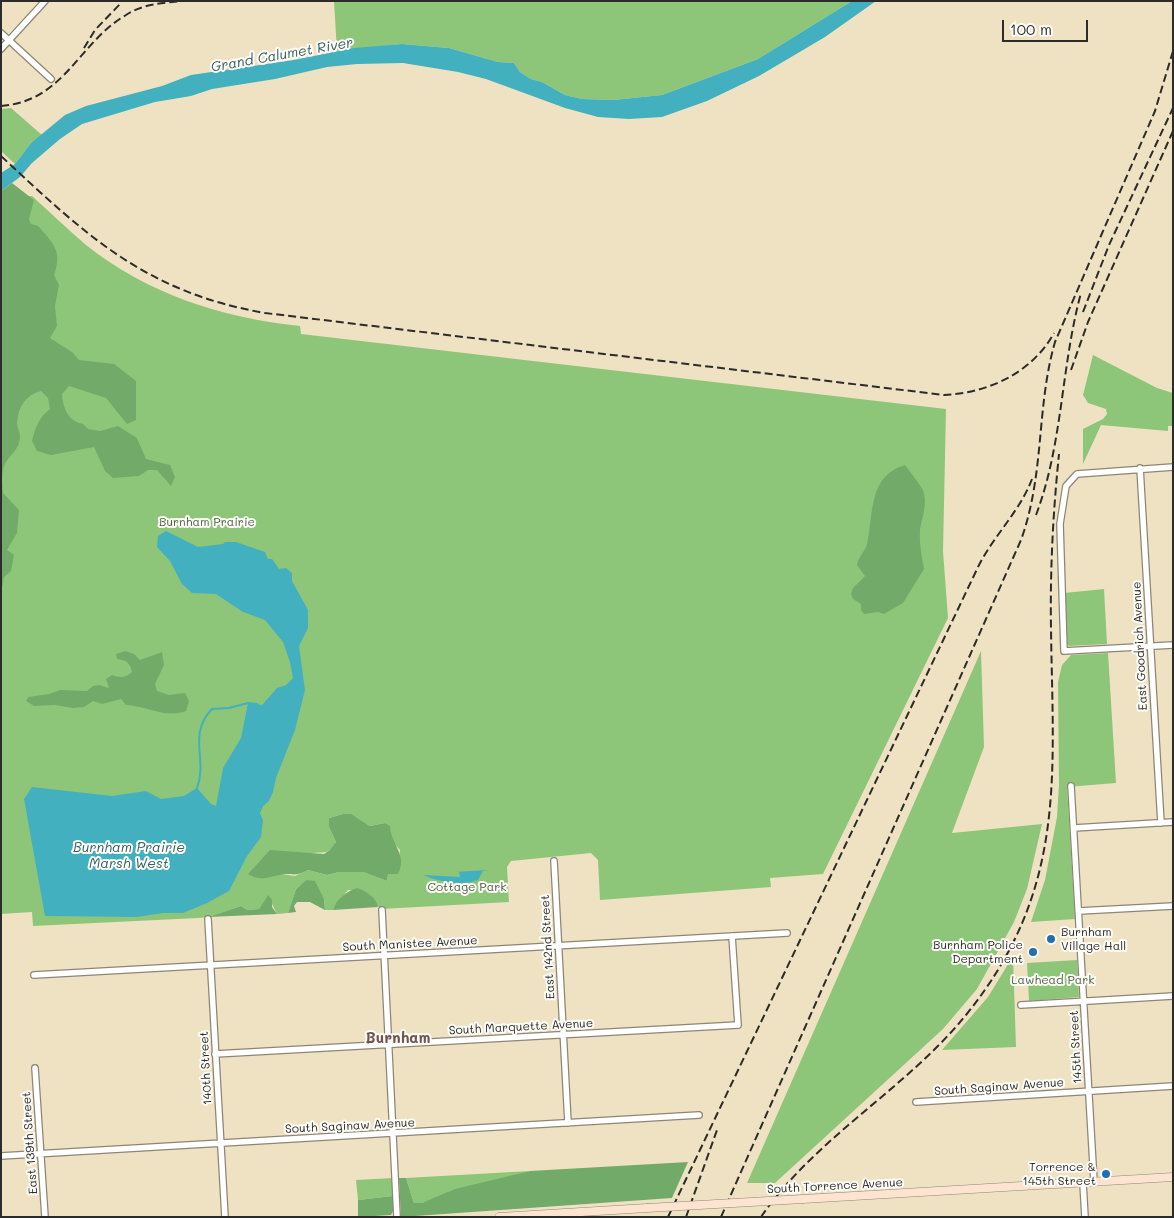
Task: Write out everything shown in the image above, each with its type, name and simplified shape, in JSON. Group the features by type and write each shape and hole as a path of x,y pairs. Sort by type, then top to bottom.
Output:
{"main road":[{"name":"South Torrence Avenue","path":"499,1217 1173,1177"}],"street":[{"path":"1,48 45,1"},
{"path":"1,33 51,79"},
{"path":"1173,467 1083,472 1071,478 1062,496 1060,562 1064,651 1173,645"},
{"name":"East Goodrich Avenue","path":"1140,468 1161,823"},
{"name":"145th Street","path":"1071,786 1094,1182"},
{"path":"1074,828 1173,822"},
{"name":"East 142nd Street","path":"554,861 568,1122"},
{"path":"1079,911 1173,906"},
{"path":"382,910 398,1217"},
{"name":"140th Street","path":"208,919 225,1217"},
{"name":"South Manistee Avenue","path":"34,975 787,933"},
{"name":"South Marquette Avenue","path":"215,1054 738,1025 732,936"},
{"path":"1021,1005 1173,996"},
{"name":"East 139th Street","path":"35,1068 45,1217"},
{"name":"South Saginaw Avenue","path":"916,1102 1173,1086"},
{"name":"South Saginaw Avenue","path":"1,1156 394,1134 568,1122 699,1116"},
{"path":"1083,1183 1085,1217"}],"green space":[{"path":"334,1 852,1 758,59 662,95 613,100 582,99 565,95 542,82 531,79 520,72 514,63 498,62 449,48 402,44 337,51"},
{"path":"11,108 42,135 31,143 15,164 1,151 1,109"},
{"path":"12,183 34,200 29,219 31,224 38,226 52,243 57,253 57,267 54,275 59,285 55,306 57,326 50,338 72,352 79,360 114,364 136,381 136,420 127,424 106,398 69,386 62,394 67,413 88,429 100,431 118,426 137,438 146,459 170,465 175,477 171,486 157,470 148,470 139,476 113,478 105,471 94,447 51,455 37,451 32,441 40,419 50,409 48,398 41,391 31,395 19,411 17,423 20,434 17,448 4,465 3,493 19,510 17,533 7,550 14,555 11,571 4,577 1,593 1,191"},
{"name":"Burnham Prairie","path":"32,196 86,245 110,262 160,290 214,310 242,317 300,326 301,334 946,409 943,551 948,618 823,874 770,878 771,887 600,900 598,860 591,853 511,861 507,867 509,902 381,909 366,893 348,890 333,910 325,910 324,899 306,880 296,889 288,913 277,914 268,896 259,909 247,910 241,906 208,917 198,918 33,926 32,912 1,914 1,199","holes":["343,814 357,818 370,826 385,823 389,826 393,842 400,850 398,874 388,874 387,881 363,872 339,872 327,875 308,870 295,876 281,874 306,855 325,852 334,847 336,842 329,827 329,818"]},
{"path":"1093,355 1157,388 1173,393 1173,426 1168,426 1168,431 1101,425 1083,464 1083,429 1103,419 1107,414 1106,409 1088,403 1083,395"},
{"path":"905,465 922,488 924,495 925,505 920,535 924,569 903,603 884,614 878,612 864,614 861,610 861,604 853,599 851,594 853,588 865,576 857,565 867,544 875,497 884,477 893,470"},
{"path":"1104,589 1107,644 1069,646 1066,643 1064,593"},
{"path":"125,651 134,654 140,660 162,652 164,665 155,684 157,691 169,695 185,693 189,701 186,711 170,714 163,713 126,705 121,699 102,704 93,701 84,707 73,708 55,705 34,706 26,701 28,697 49,694 60,690 87,691 93,686 99,685 109,688 106,679 112,675 120,677 132,672 128,662 117,659 116,654"},
{"path":"981,651 984,747 952,833 1042,824 1027,889 1014,922 977,989 943,1029 775,1183 747,1183"},
{"path":"1108,653 1116,783 1067,787 1075,919 1031,922 1045,880 1057,817 1059,785 1058,682 1062,665 1071,655"},
{"path":"351,814 370,826 385,823 390,826 401,861 398,874 388,874 387,881 363,872 339,872 327,875 308,870 296,874 284,874 267,878 248,874 270,850 324,854 336,842 329,827 329,818"},
{"path":"306,880 315,881 324,899 325,910 310,902 297,902 294,906 296,912 288,913 296,889"},
{"path":"357,888 370,895 378,907 333,910 342,896"},
{"path":"268,895 272,900 272,907 277,914 208,917 241,906 247,910 259,909"},
{"path":"1013,956 1016,1047 942,1050 988,997"},
{"name":"Lawhead Park","path":"1077,960 1079,997 1029,1001 1027,963"},
{"path":"688,1162 672,1198 401,1217 399,1178 406,1178 414,1203 422,1203 455,1189 530,1171"},
{"path":"530,1171 422,1203 414,1203 406,1178"},
{"path":"393,1178 393,1196 358,1200 356,1180"},
{"path":"393,1196 394,1209 391,1215 358,1217 358,1200"}],"water":[{"path":"852,1 876,1 825,37 759,76 707,101 662,117 629,119 598,117 565,108 486,79 458,72 403,63 327,67 155,102 82,124 60,139 32,163 20,177 1,191 1,173 15,164 31,143 65,115 86,106 162,86 191,75 294,60 354,48 402,44 449,48 498,62 514,63 520,72 531,79 542,82 565,95 582,99 613,100 662,95 758,59"},
{"name":"Burnham Prairie Marsh West","path":"166,531 198,547 236,542 265,552 268,559 272,559 279,569 286,568 292,573 292,581 308,610 308,628 299,646 305,690 295,730 276,778 273,792 260,813 263,820 261,837 247,856 229,891 183,913 163,913 137,917 45,916 24,799 32,787 112,796 146,791 161,799 184,796 197,788 211,804 216,806 223,768 241,738 248,703 262,705 277,688 286,685 293,678 283,642 265,620 243,612 216,594 192,593 182,584 170,561 157,547 158,536"},
{"path":"489,870 483,871 478,880 464,883 441,881 423,875 460,877 459,872 453,872"}],"waterway":[{"path":"197,788 200,778 199,738 205,719 212,709 229,708 248,703 257,704"}],"railway":[{"path":"1,106 23,102 41,94 70,69 109,27 132,11 160,3 182,1"},
{"path":"84,48 95,30 120,4"},
{"path":"721,1217 1021,540 1034,490 1045,391 1055,342 1155,111 1173,51"},
{"path":"1083,312 1109,245 1173,108"},
{"path":"1071,370 1088,322 1173,131"},
{"path":"1,156 62,211 120,257 151,275 185,291 223,304 265,313 944,395 977,390 1007,378 1021,370 1034,359 1054,333"},
{"path":"1036,515 1052,461 1069,348 1081,293"},
{"path":"761,1217 783,1188 808,1162 834,1137 916,1067 966,1015 999,969 1022,923 1038,877 1047,831 1052,784 1051,585 1059,454"},
{"path":"668,1217 979,565 1021,502 1032,479"},
{"path":"686,1217 717,1130"}],"place":[{"name":"Burnham Village Hall","path":"1051,939"},
{"name":"Burnham Police Department","path":"1033,952"},
{"name":"Torrence & 145th Street","path":"1106,1174"}],"district":[{"name":"Burnham","path":"398,1038"}],"water label":[{"name":"Grand Calumet River","path":"282,55"}],"park label":[{"name":"Cottage Park","path":"467,887"}]}
